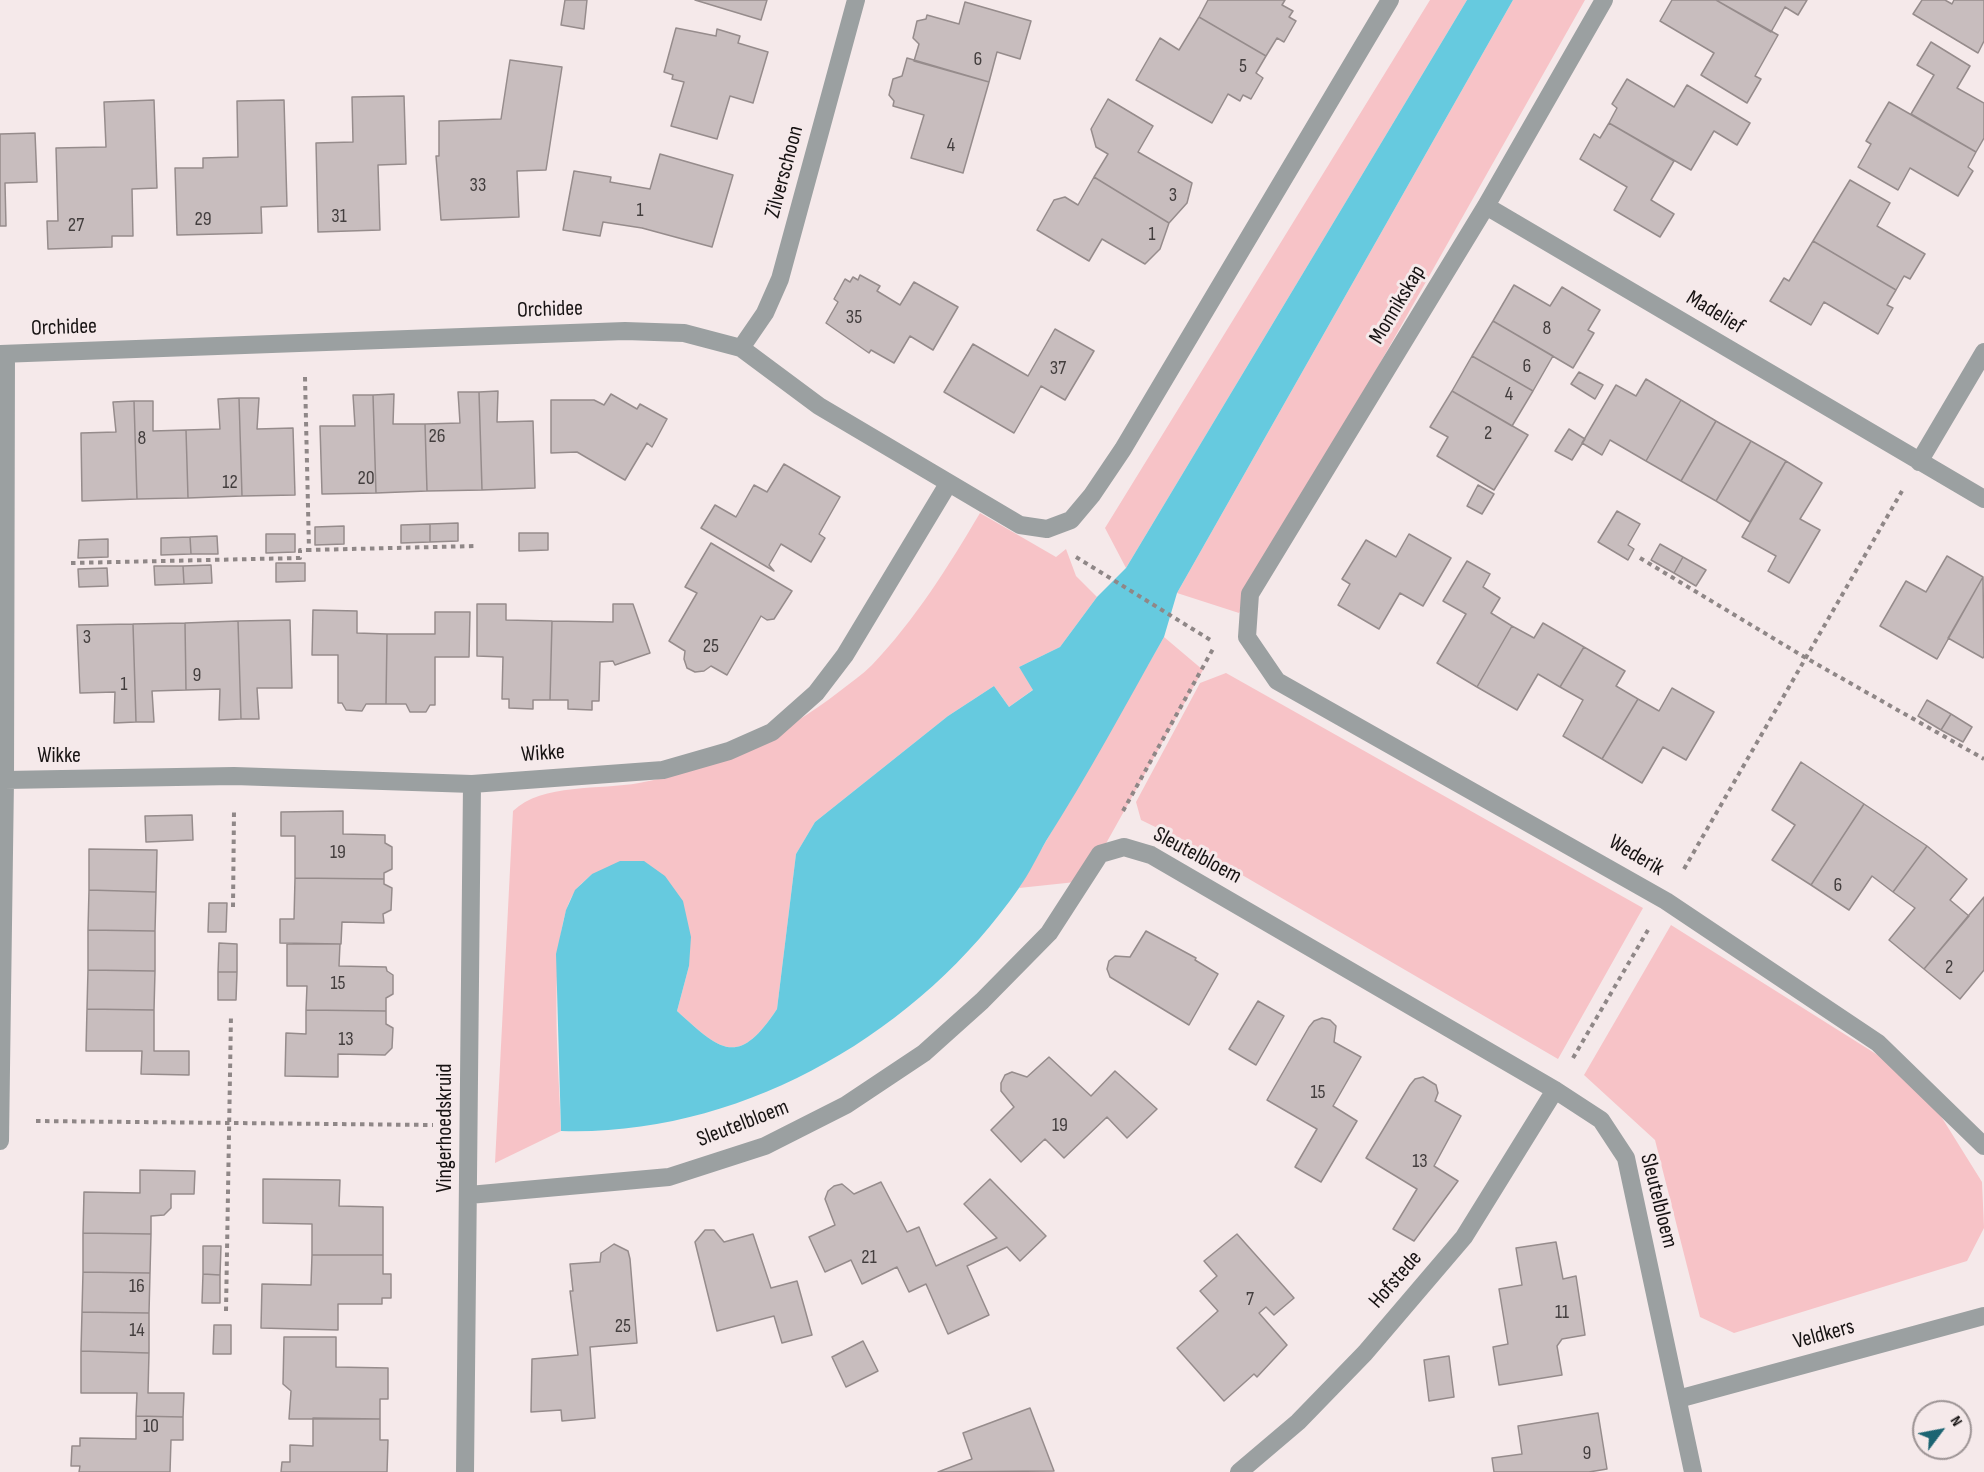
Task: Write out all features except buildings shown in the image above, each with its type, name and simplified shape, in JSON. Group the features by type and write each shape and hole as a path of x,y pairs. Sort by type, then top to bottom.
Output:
{"street":[{"name":"Zilverschoon","path":"741,348 765,313 780,279 856,0"},
{"name":"Orchidee","path":"3,354 626,331 684,333 741,348 819,406 948,484 1020,525 1047,529 1071,520 1092,495 1123,449 1390,0"},
{"name":"Monnikskap","path":"1247,637 1250,594 1486,206 1604,0"},
{"name":"Madelief","path":"1486,206 1984,499"},
{"path":"1919,462 1984,352"},
{"path":"0,1141 5,780 3,354"},
{"name":"Wikke","path":"5,780 234,776 472,784 663,770 729,751 772,732 816,693 845,655 948,484"},
{"name":"Wederik","path":"1247,637 1277,681 1666,901 1878,1043 1984,1146"},
{"name":"Vingerhoedskruid","path":"465,1472 472,784"},
{"name":"Sleutelbloem","path":"469,1195 669,1177 765,1146 846,1105 924,1053 982,1001 1049,933 1100,854 1124,847 1151,855 1555,1090 1601,1120 1626,1158 1693,1472"},
{"name":"Hofstede","path":"1239,1472 1298,1422 1365,1353 1464,1237 1555,1090"},
{"name":"Veldkers","path":"1678,1399 1984,1318"}],"path":[{"path":"304,343 309,550"},
{"path":"1555,1090 1919,462"},
{"path":"71,563 300,558 300,550 477,546"},
{"path":"1640,558 1806,658 1984,759"},
{"path":"1082,562 1183,621"},
{"path":"1100,854 1216,643"},
{"path":"233,907 234,776"},
{"path":"226,1311 231,1015"},
{"path":"2,1121 469,1125"}],"shaded area":[{"path":"1430,0 1467,0 1126,568 1105,528"},
{"path":"1513,0 1585,0 1239,613 1177,593"},
{"path":"980,513 1056,557 1066,549 1076,576 1097,597 1060,647 1019,667 1034,689 1009,707 994,686 948,716 815,822 796,854 777,1009 751,1040 740,1046 729,1047 718,1044 677,1011 689,966 592,874 576,890 566,910 560,937 556,1005 561,1131 495,1163 513,811 525,802 556,792 639,783 693,769 745,749 794,723 860,676 888,648 930,592"},
{"path":"1164,637 1203,670 1085,881 1019,888"},
{"path":"1226,673 1643,908 1558,1059 1182,840 1141,820 1136,802 1200,683"},
{"path":"1671,925 1919,1081 1982,1182 1984,1228 1967,1261 1734,1333 1700,1317 1655,1140 1584,1075"}],"water":[{"path":"1467,0 1513,0 1177,593 1164,637 1106,740 1023,883 978,941 930,988 877,1031 819,1066 758,1095 694,1116 628,1128 561,1131 556,954 566,910 575,890 592,874 620,861 644,861 665,876 683,901 691,937 689,966 677,1011 718,1044 729,1047 740,1046 751,1040 777,1009 796,854 815,822 948,716 994,686 1009,707 1033,690 1019,667 1060,647 1097,597 1126,568"}]}
